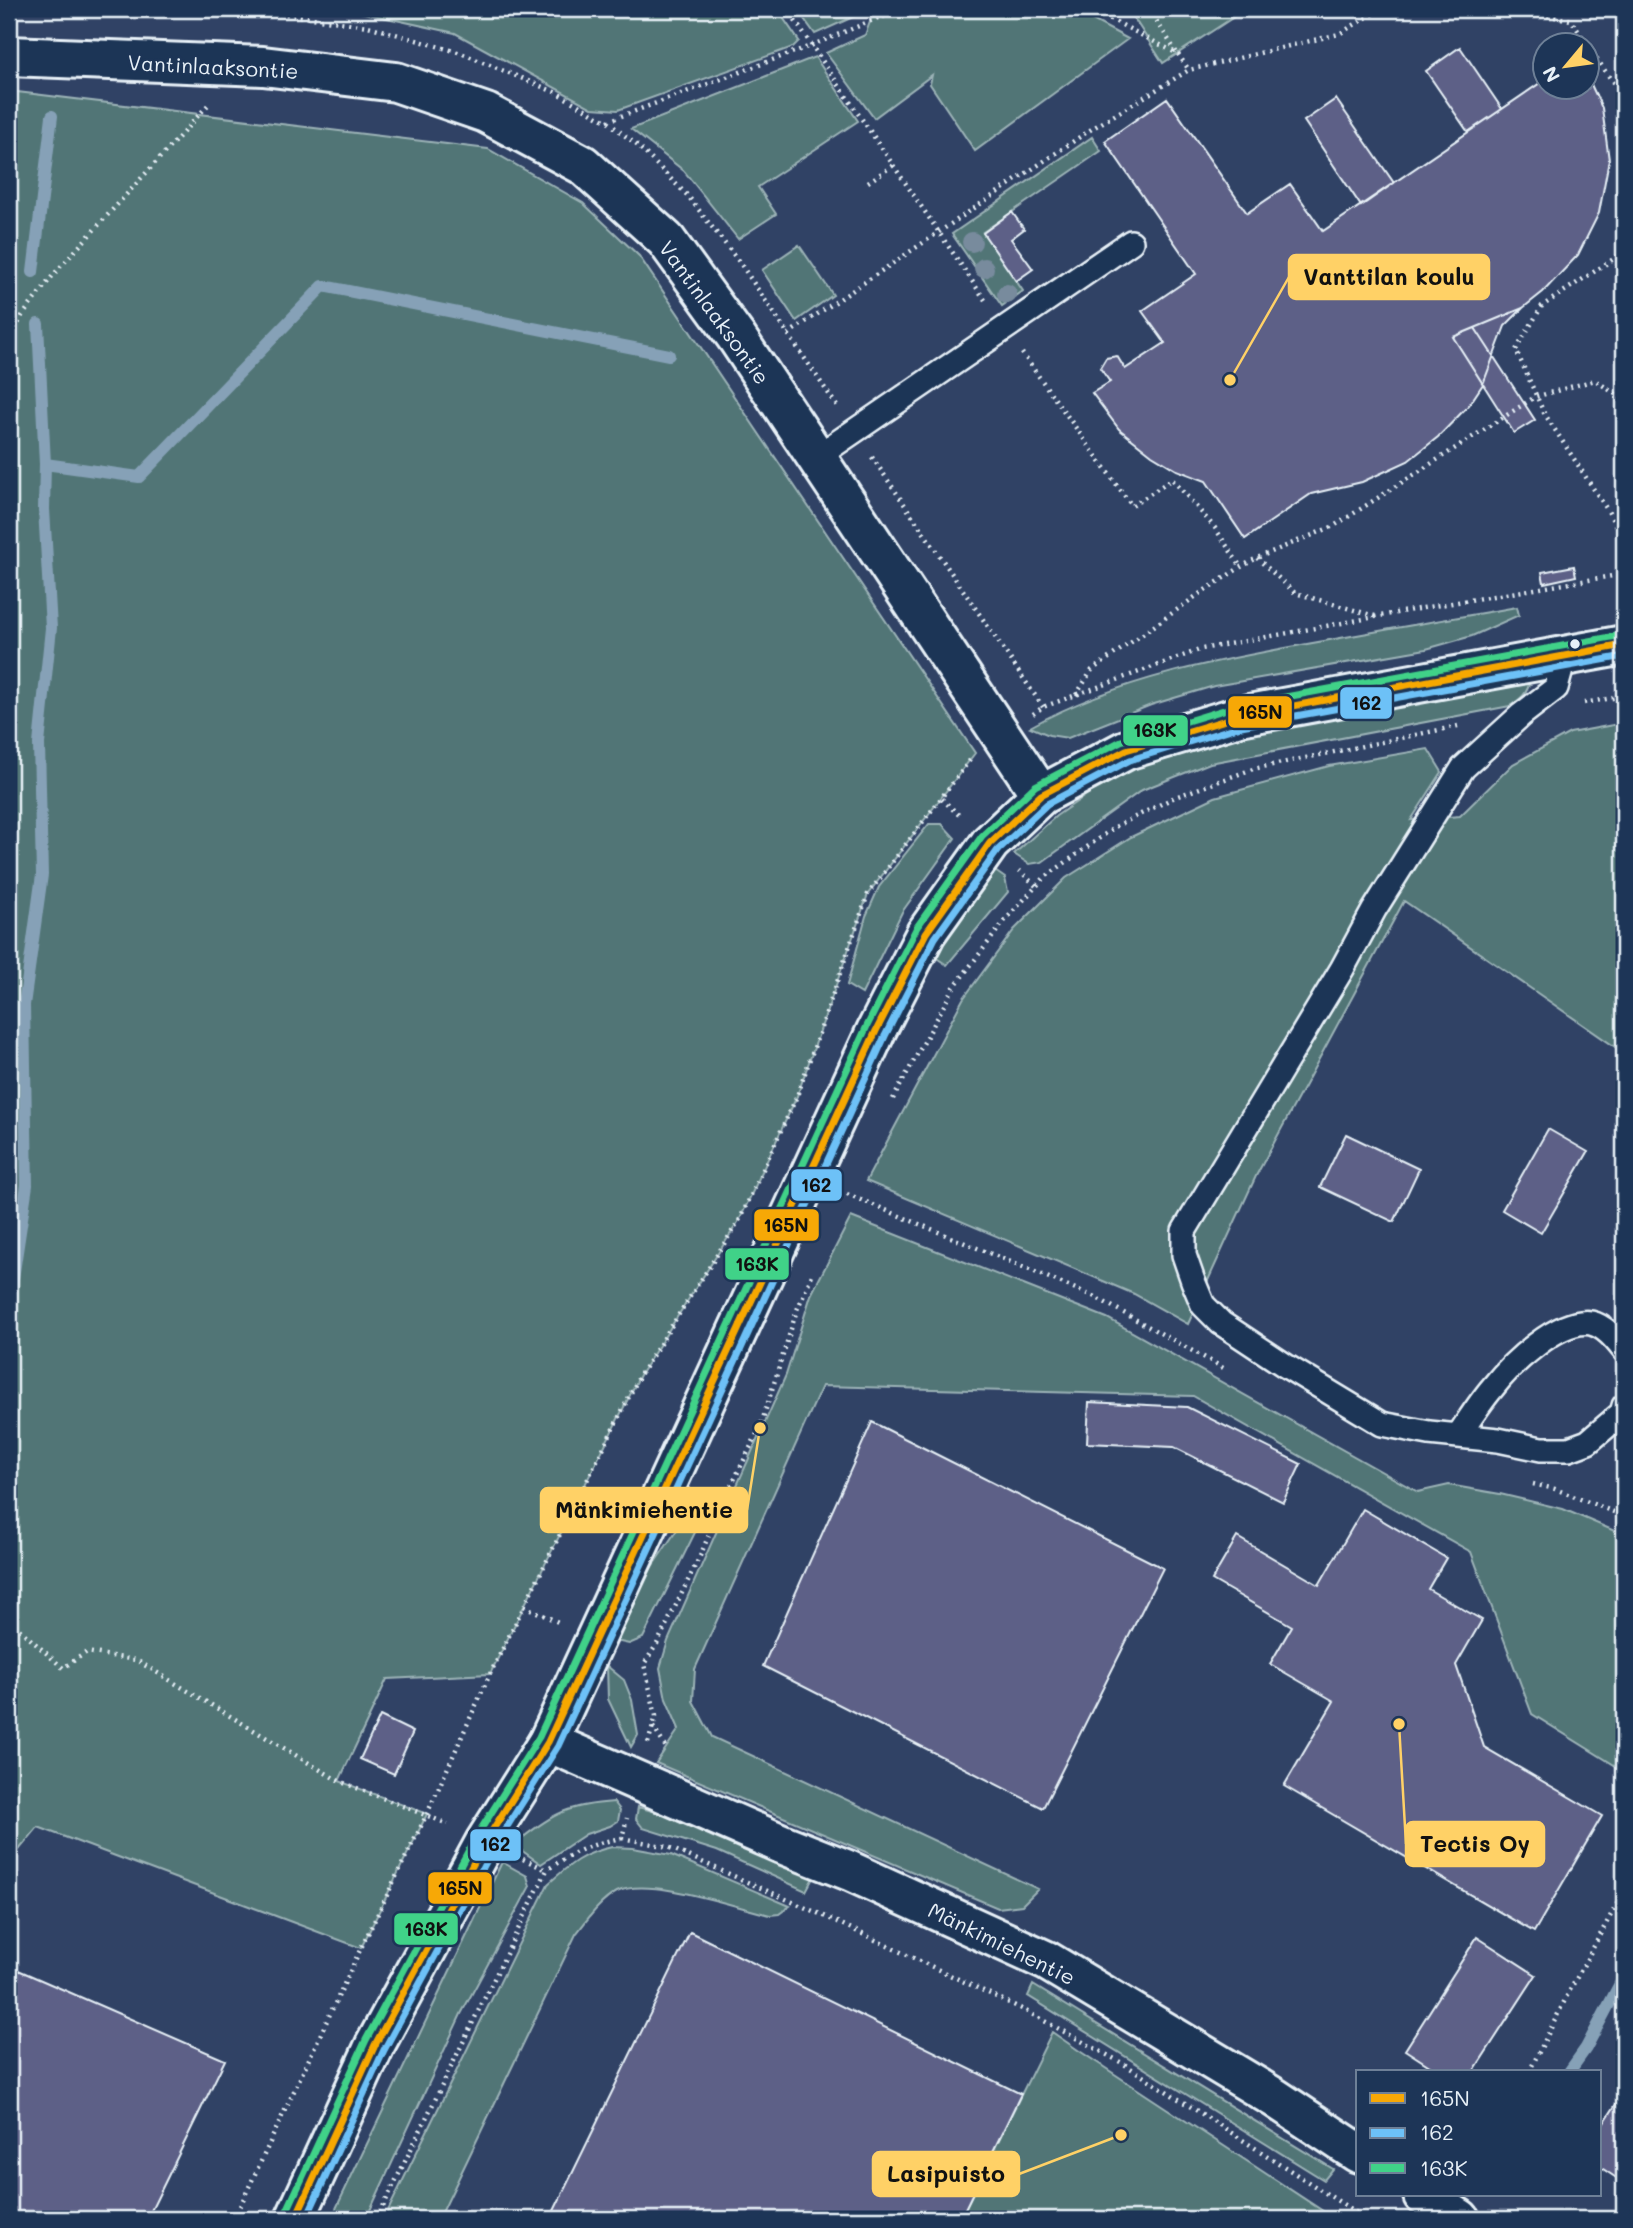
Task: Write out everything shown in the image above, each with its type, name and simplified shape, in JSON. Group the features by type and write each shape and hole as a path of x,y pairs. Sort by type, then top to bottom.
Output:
{"street":[{"name":"Vantinlaaksontie","path":"9,56 253,65 396,82 486,113 583,165 666,240 737,338 1041,794"},
{"path":"295,2219 375,2045 485,1842 548,1742 876,1031 926,933 990,843 1041,794 1126,750 1239,716 1624,645"},
{"name":"Mänkimiehentie","path":"548,1742 636,1782 850,1871 1047,1961 1275,2098 1356,2152"},
{"path":"1425,2196 1460,2219"}],"lane":[{"path":"815,458 1131,242"},
{"path":"1565,655 1556,688 1521,715 1463,768 1374,911 1184,1231 1184,1255 1203,1305 1221,1324 1382,1424 1429,1433 1498,1440 1541,1449 1569,1449 1588,1442 1622,1413 1624,1406"},
{"path":"1458,1436 1493,1386 1543,1339 1565,1327 1591,1323 1613,1335 1624,1350"}],"path":[{"path":"788,9 1004,329 1132,506 1172,479 1216,527 1241,567"},
{"path":"608,122 878,18 912,9"},
{"path":"1091,9 1178,54"},
{"path":"1149,9 1189,70"},
{"path":"789,334 1093,128 1189,70 1339,34 1381,9"},
{"path":"1513,9 1571,20 1624,99"},
{"path":"9,342 23,316 54,274 214,98"},
{"path":"868,181 894,165"},
{"path":"1624,252 1542,306 1516,350 1535,397 1608,511 1624,542"},
{"path":"1076,695 1091,670 1202,592 1257,558 1334,526 1535,397 1595,380 1624,400"},
{"path":"1257,558 1295,593 1375,617"},
{"path":"234,2219 427,1814 490,1674 640,1375 740,1219 797,1096 868,894 975,753 1043,707 1202,649 1624,574"},
{"path":"889,1105 954,987 1007,918 1044,878 1115,827 1175,797 1253,769 1418,733 1624,696"},
{"path":"842,1204 852,1183"},
{"path":"622,1838 656,1716 644,1664 657,1644 760,1428 797,1310 813,1273"},
{"path":"9,1620 63,1668 87,1652 136,1660 339,1781 427,1814"},
{"path":"377,2219 547,1870 566,1857 599,1842 622,1838 668,1847 822,1915 1022,2009 1124,2064 1366,2219"},
{"path":"1530,2070 1624,1891"}],"green space":[{"path":"346,9 777,9 799,41 793,47 618,110 592,108 455,33"},
{"path":"797,9 871,9 815,34"},
{"path":"875,9 957,9 956,13 969,9 1072,9 1128,39 975,151 930,84 932,75 874,118 826,53 865,35"},
{"path":"1128,9 1246,9 1163,63"},
{"path":"815,57 858,121 758,187 776,214 738,239 684,171 631,129"},
{"path":"9,91 488,149 583,203 639,256 975,753 868,894 797,1096 740,1219 640,1375 490,1674 387,1679 339,1781 427,1814 361,1948 38,1827 9,1862"},
{"path":"1092,137 1101,151 983,232 1023,291 1002,306 952,234"},
{"path":"799,245 833,295 796,321 762,270"},
{"path":"1517,607 1519,615 1472,636 1426,649 1214,686 1151,705 1068,738 1049,735 1030,727 1100,695 1173,672 1286,648"},
{"path":"1530,680 1525,693 1510,706 1210,763 1142,790 1042,862 1029,864 1014,854 1056,816 1101,785 1146,760 1251,730"},
{"path":"1624,723 1624,1053 1404,901 1256,1176 1188,1324 1134,1294 866,1181 963,999 1014,930 1066,878 1131,837 1215,797 1329,766 1428,749 1442,772 1411,820 1460,816 1513,764 1570,733"},
{"path":"929,824 942,824 955,838 902,912 862,994 847,985 866,916 879,887"},
{"path":"995,871 1005,878 1008,892 947,965 935,957 968,904"},
{"path":"851,1217 1107,1318 1418,1492 1449,1485 1500,1494 1563,1509 1624,1535 1624,1771 1532,1714 1471,1552 1193,1396 822,1386 695,1669 693,1701 712,1737 1038,1889 1022,1905 998,1908 656,1763 679,1729 666,1699 660,1668 668,1641 786,1375 811,1295"},
{"path":"700,1496 709,1504 643,1638 629,1644 611,1640 617,1618"},
{"path":"607,1666 624,1680 632,1700 638,1735 631,1747 608,1699"},
{"path":"614,1802 620,1810 618,1821 586,1834 541,1864 521,1850 521,1839 554,1816 586,1805"},
{"path":"638,1807 688,1821 814,1876 806,1891 717,1851 643,1828 636,1819"},
{"path":"612,1847 671,1855 790,1906 779,1914 770,1915 670,1890 649,1888 631,1888 617,1892 605,1900 576,1934 439,2219 384,2219 548,1884 577,1860"},
{"path":"502,1862 527,1876 530,1886 461,2014 366,2219 331,2219"},
{"path":"1033,1985 1333,2169 1324,2180 1028,1996"},
{"path":"1052,2032 1078,2050 1335,2219 960,2219"}],"building":[{"path":"1460,47 1502,109 1468,132 1426,71"},
{"path":"1532,89 1532,102 1599,102 1602,108 1609,160 1599,213 1578,255 1543,292 1523,308 1453,337 1483,384 1469,405 1438,437 1408,461 1362,482 1311,494 1245,539 1206,481 1177,470 1152,455 1119,429 1092,393 1110,382 1100,368 1106,358 1117,356 1125,369 1165,343 1142,311 1196,274 1105,141 1167,98 1247,213 1290,184 1323,231"},
{"path":"1336,99 1394,183 1361,206 1304,121"},
{"path":"1012,212 1024,229 1011,239 1033,269 1016,281 983,233"},
{"path":"1523,308 1505,326 1483,384 1453,337"},
{"path":"1475,328 1535,420 1514,433 1453,337"},
{"path":"1574,566 1576,576 1544,583 1542,572"},
{"path":"1548,1129 1588,1152 1541,1233 1502,1210"},
{"path":"1346,1134 1419,1169 1394,1222 1320,1187"},
{"path":"1089,1402 1187,1407 1301,1464 1283,1502 1174,1447 1087,1443"},
{"path":"872,1422 1163,1568 1043,1808 763,1666"},
{"path":"1363,1509 1446,1558 1428,1589 1482,1620 1456,1665 1484,1747 1602,1816 1534,1932 1284,1786 1334,1701 1270,1664 1292,1626 1212,1580 1237,1537 1319,1585"},
{"path":"380,1716 413,1732 394,1774 360,1759"},
{"path":"690,1932 1021,2094 960,2219 550,2219"},
{"path":"1477,1937 1536,1975 1474,2070 1436,2070 1405,2050"},
{"path":"9,1966 225,2060 147,2219 9,2219"},
{"path":"1624,2092 1624,2183 1602,2168 1602,2126"}],"waterway":[{"path":"33,272 52,116"},
{"path":"45,464 139,477 323,286 669,355"},
{"path":"9,1305 27,1185 24,1005 42,875 39,744 51,628 38,324"},
{"path":"1570,2070 1586,2048 1624,1976"}],"transit line":[{"name":"163K","path":"285,2215 366,2040 476,1837 539,1737 867,1026 917,927 982,836 1035,786 1121,741 1237,706 1622,635"},
{"name":"165N","path":"295,2219 375,2045 485,1842 548,1742 876,1031 926,933 990,843 1041,795 1126,750 1239,716 1624,645"},
{"name":"162","path":"306,2219 384,2050 494,1847 558,1746 885,1036 935,938 998,850 1047,804 1130,760 1241,726 1624,656"}],"place":[{"name":"Vanttilan koulu","path":"1230,380"},
{"name":"Mänkimiehentie","path":"760,1428"},
{"name":"Tectis Oy","path":"1399,1724"},
{"name":"Lasipuisto","path":"1121,2135"}]}
